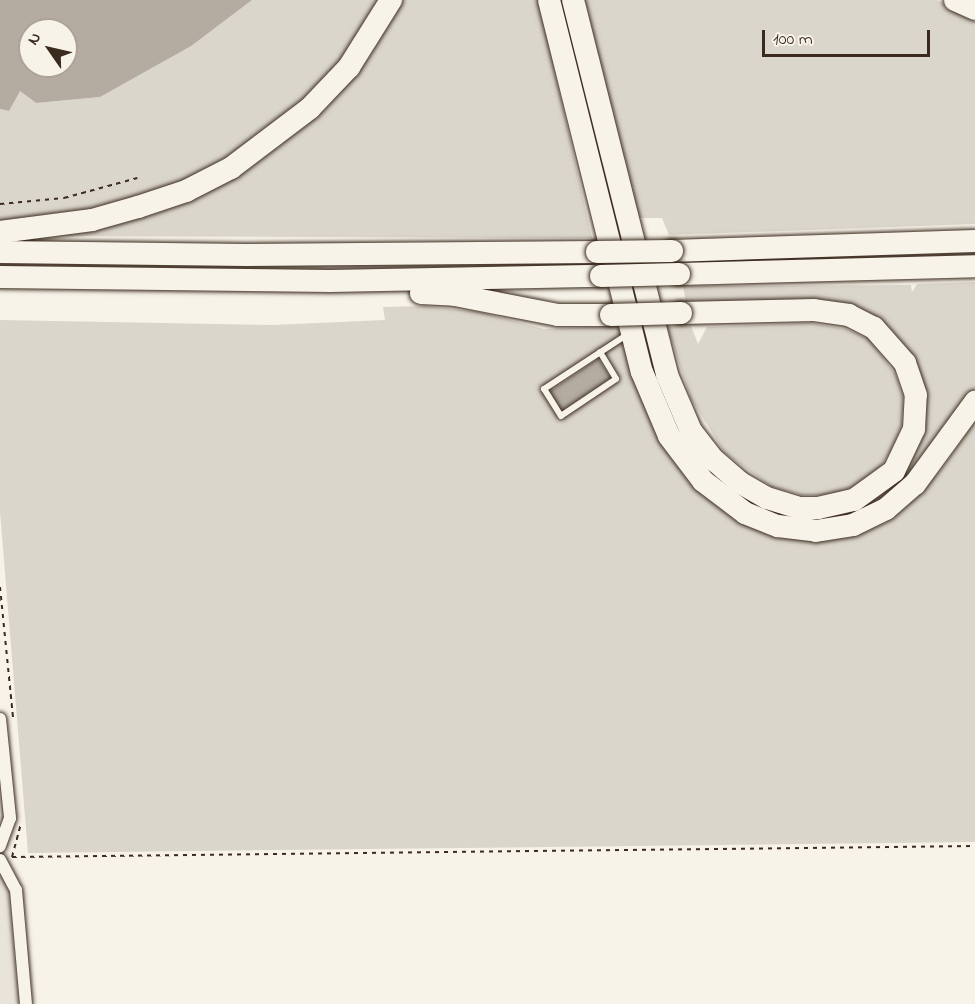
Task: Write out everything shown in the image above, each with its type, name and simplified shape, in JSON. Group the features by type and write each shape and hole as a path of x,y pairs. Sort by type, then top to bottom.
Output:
{"highway":[{"path":"0,231 92,220 186,190 231,168 310,108 349,67 391,0"},
{"path":"549,0 631,332 651,396 678,452 703,481 729,502 778,526 836,529 886,509 930,468 975,402"},
{"path":"330,281 387,292 455,295 558,315 611,315 681,313 814,310 862,321 887,338 905,363 916,395 914,429 894,471 868,493 837,506 800,508 753,491 714,460 686,423 667,375 573,0"},
{"path":"954,0 975,9"},
{"path":"0,252 246,255 597,252 975,241"},
{"path":"0,277 330,281 975,266"}],"street":[{"path":"0,719 10,818 2,854 16,890 26,1004"}],"lane":[{"path":"600,352 616,379 561,416 544,389 600,352 631,332"}],"path":[{"path":"0,204 64,198 137,178"},
{"path":"2,854 975,846"}],"shaded area":[{"path":"0,0 252,0 191,46 100,97 36,103 20,91 9,111 0,109"},
{"path":"252,0 380,0 341,61 304,101 227,159 183,182 91,210 0,222 0,109 9,111 20,91 36,103 100,97 191,45"},
{"path":"401,0 539,0 592,238 39,236 234,177 316,115"},
{"path":"585,0 937,0 975,18 975,224 669,235 662,218 638,218"},
{"path":"975,282 975,390 938,447 875,508 827,524 779,520 712,481 667,420 642,328 647,328 712,473 850,511 893,486 917,448 924,426 921,377 907,348 886,324 858,307 686,303 683,286 911,285 912,292 917,284"},
{"path":"424,306 479,312 544,329 621,326 658,436 777,535 914,499 940,471 975,421 975,842 28,853 0,512 0,320 273,325 385,320 383,307"},
{"path":"810,323 846,329 870,340 895,374 903,396 902,424 891,451 876,472 856,486 829,495 802,495 772,487 725,453 691,399 667,327 691,326 698,344 707,327"},
{"path":"598,359 611,378 561,412 548,393"},
{"path":"0,856 7,885 19,1004 0,1004"}]}
